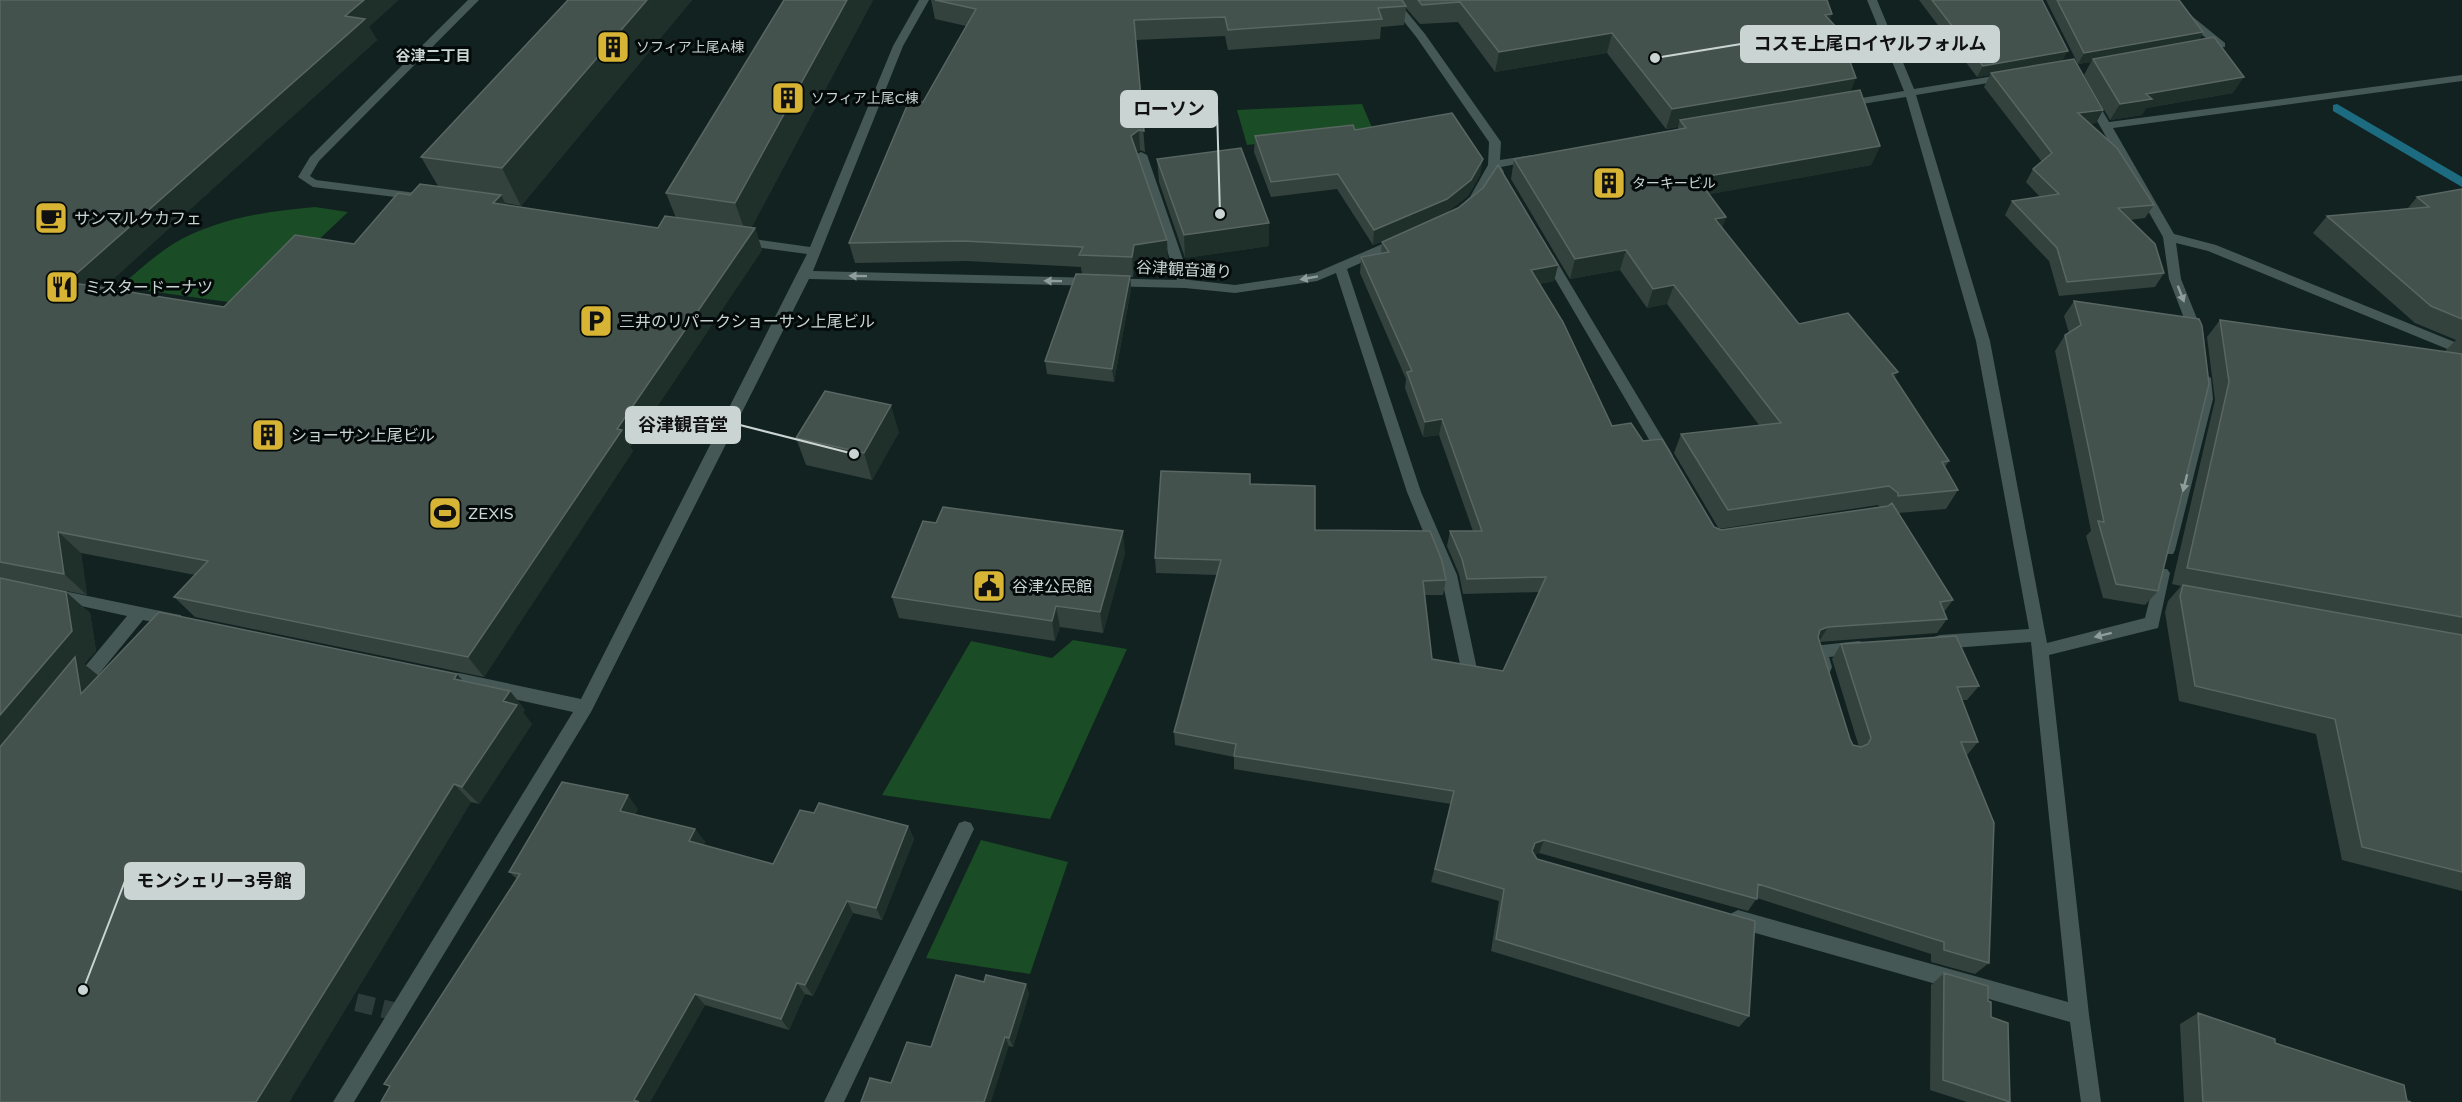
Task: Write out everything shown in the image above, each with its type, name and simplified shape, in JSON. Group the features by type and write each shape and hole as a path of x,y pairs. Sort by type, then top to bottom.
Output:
{"street":[{"path":"430,199 313,183 304,177 314,159 474,0"},
{"path":"343,1102 585,707 805,275 898,46 924,0"},
{"path":"1392,0 1421,36 1495,142 1494,165 1474,199 1458,212"},
{"path":"1872,0 1910,93 1983,341 2040,643 2079,1015 2091,1102"},
{"path":"2171,0 2189,19 2222,45 2187,51"},
{"path":"1829,107 2014,76"},
{"path":"2106,126 2462,78"},
{"path":"1923,644 2040,643 2152,623 2164,591 2206,399 2199,341 2175,279 2169,237 2085,89"},
{"path":"1141,155 1185,284"},
{"path":"1494,165 1551,155"},
{"path":"1494,165 1506,185"},
{"path":"2169,237 2212,248 2462,350"},
{"name":"谷津観音通り","path":"805,275 1185,284 1235,289 1317,277 1406,239"},
{"path":"732,240 814,251"},
{"path":"1541,245 1672,467"},
{"path":"1341,268 1414,492 1449,574 1469,669"},
{"path":"35,592 187,622"},
{"path":"66,702 140,612"},
{"path":"1829,685 1819,651 1877,647"},
{"path":"445,677 585,707"},
{"path":"834,1102 965,829"},
{"path":"1722,915 2079,1015"}],"green space":[{"path":"1362,104 1373,130 1247,145 1237,110"},
{"path":"315,207 348,212 250,305 119,287 173,244 206,228 260,214"},
{"path":"1073,640 1127,649 1050,819 882,795 971,641 1052,658"},
{"path":"981,840 1068,862 1030,974 926,958"}],"building":[{"path":"0,0 364,0 345,16 365,19 67,282 224,307 295,235 354,244 398,193 410,195 420,184 501,195 493,203 658,228 665,216 755,228 617,429 622,430 468,657 174,597 208,561 58,532 64,574 0,562"},
{"path":"568,0 647,0 502,168 421,157"},
{"path":"784,0 847,0 735,203 666,193"},
{"path":"935,0 1402,0 1406,6 1378,8 1382,19 1228,30 1225,17 1134,20 1144,131 1139,130 1131,136 1167,240 1134,245 1132,257 1079,255 1083,247 963,241 849,243 909,101 923,102 976,9"},
{"path":"1418,0 1827,0 1832,14 1825,15 1849,41 1839,42 1845,48 1856,78 1672,109 1612,33 1499,52 1460,2 1422,5"},
{"path":"1932,0 2042,0 2068,51 1983,66"},
{"path":"2057,0 2179,0 2203,32 2084,53"},
{"path":"2214,37 2244,77 2146,94 2152,99 2120,104 2093,59"},
{"path":"2074,59 2103,110 2078,113 2117,148 2154,205 2118,208 2155,244 2164,273 2067,282 2057,248 2012,201 2059,194 2033,169 2052,153 1991,73"},
{"path":"1860,90 1880,146 1697,178 1726,217 1715,219 1799,324 1848,313 1898,372 1892,374 1949,461 1942,462 1958,490 1898,496 1898,493 1889,486 1728,510 1681,434 1781,423 1674,285 1653,289 1626,250 1575,259 1514,159 1686,128 1680,120"},
{"path":"1452,113 1483,159 1471,180 1447,199 1374,230 1338,174 1271,182 1255,136 1353,125 1355,130"},
{"path":"1241,148 1269,223 1184,235 1157,159"},
{"path":"1498,165 1558,265 1531,270 1563,322 1612,426 1631,423 1643,441 1662,439 1714,527 1721,530 1888,506 1892,503 1953,600 1940,602 1947,619 1828,627 1820,630 1818,637 1850,739 1853,745 1861,747 1868,744 1871,738 1841,644 1956,636 1979,686 1957,687 1978,742 1961,742 1994,823 1989,963 1944,950 1944,942 1758,884 1757,899 1544,840 1535,843 1532,851 1537,859 1755,921 1749,1016 1496,939 1504,889 1435,869 1454,791 1234,756 1236,744 1174,732 1221,560 1155,558 1161,471 1250,474 1250,484 1315,486 1315,530 1430,531 1442,561 1446,580 1423,581 1432,659 1503,671 1546,577 1467,579 1462,559 1450,531 1482,531 1442,419 1425,422 1407,372 1412,371 1361,257 1389,252 1382,242 1458,208 1483,188"},
{"path":"2462,189 2462,319 2431,306 2327,216 2429,207 2417,197"},
{"path":"1076,274 1130,276 1112,369 1045,361"},
{"path":"2074,301 2199,319 2202,326 2209,384 2158,591 2116,584 2098,521 2104,522 2065,335 2081,325"},
{"path":"2220,320 2462,354 2462,617 2187,568 2229,382"},
{"path":"825,391 891,405 864,453 796,438"},
{"path":"943,507 1123,531 1100,612 1056,606 1052,621 892,597 923,521 936,523"},
{"path":"0,578 66,592 72,631 0,715"},
{"path":"2183,585 2462,635 2462,872 2362,847 2335,719 2195,686 2180,596"},
{"path":"159,612 457,674 454,679 510,691 503,701 517,705 462,787 454,784 256,1102 0,1102 0,747 75,657 81,694"},
{"path":"562,782 628,795 620,811 695,829 689,841 773,864 800,810 814,813 819,803 908,826 876,908 847,901 805,985 797,983 781,1019 695,994 634,1100 639,1102 381,1102 390,1086 384,1084 520,874 509,872"},
{"path":"1944,973 1988,986 1991,1017 2008,1023 2010,1102 1943,1080"},
{"path":"956,975 984,982 986,975 1026,984 1009,1038 1005,1037 984,1102 861,1102 870,1078 891,1083 907,1042 931,1047"},
{"path":"2198,1013 2275,1039 2275,1043 2404,1085 2407,1101 2411,1102 2203,1102"}],"waterway":[{"path":"2337,108 2462,183"}],"tunnel":[{"path":"330,996 397,1012"}],"place":[{"name":"ソフィア上尾A棟","path":"613,47"},
{"name":"コスモ上尾ロイヤルフォルム","path":"1655,58"},
{"name":"ソフィア上尾C棟","path":"788,98"},
{"name":"ターキービル","path":"1609,183"},
{"name":"ローソン","path":"1220,214"},
{"name":"サンマルクカフェ","path":"51,218"},
{"name":"ミスタードーナツ","path":"62,287"},
{"name":"三井のリパークショーサン上尾ビル","path":"596,321"},
{"name":"ショーサン上尾ビル","path":"268,435"},
{"name":"谷津観音堂","path":"854,454"},
{"name":"ZEXIS","path":"445,513"},
{"name":"谷津公民館","path":"989,586"},
{"name":"モンシェリー3号館","path":"83,990"}],"district":[{"name":"谷津二丁目","path":"433,56"}]}
